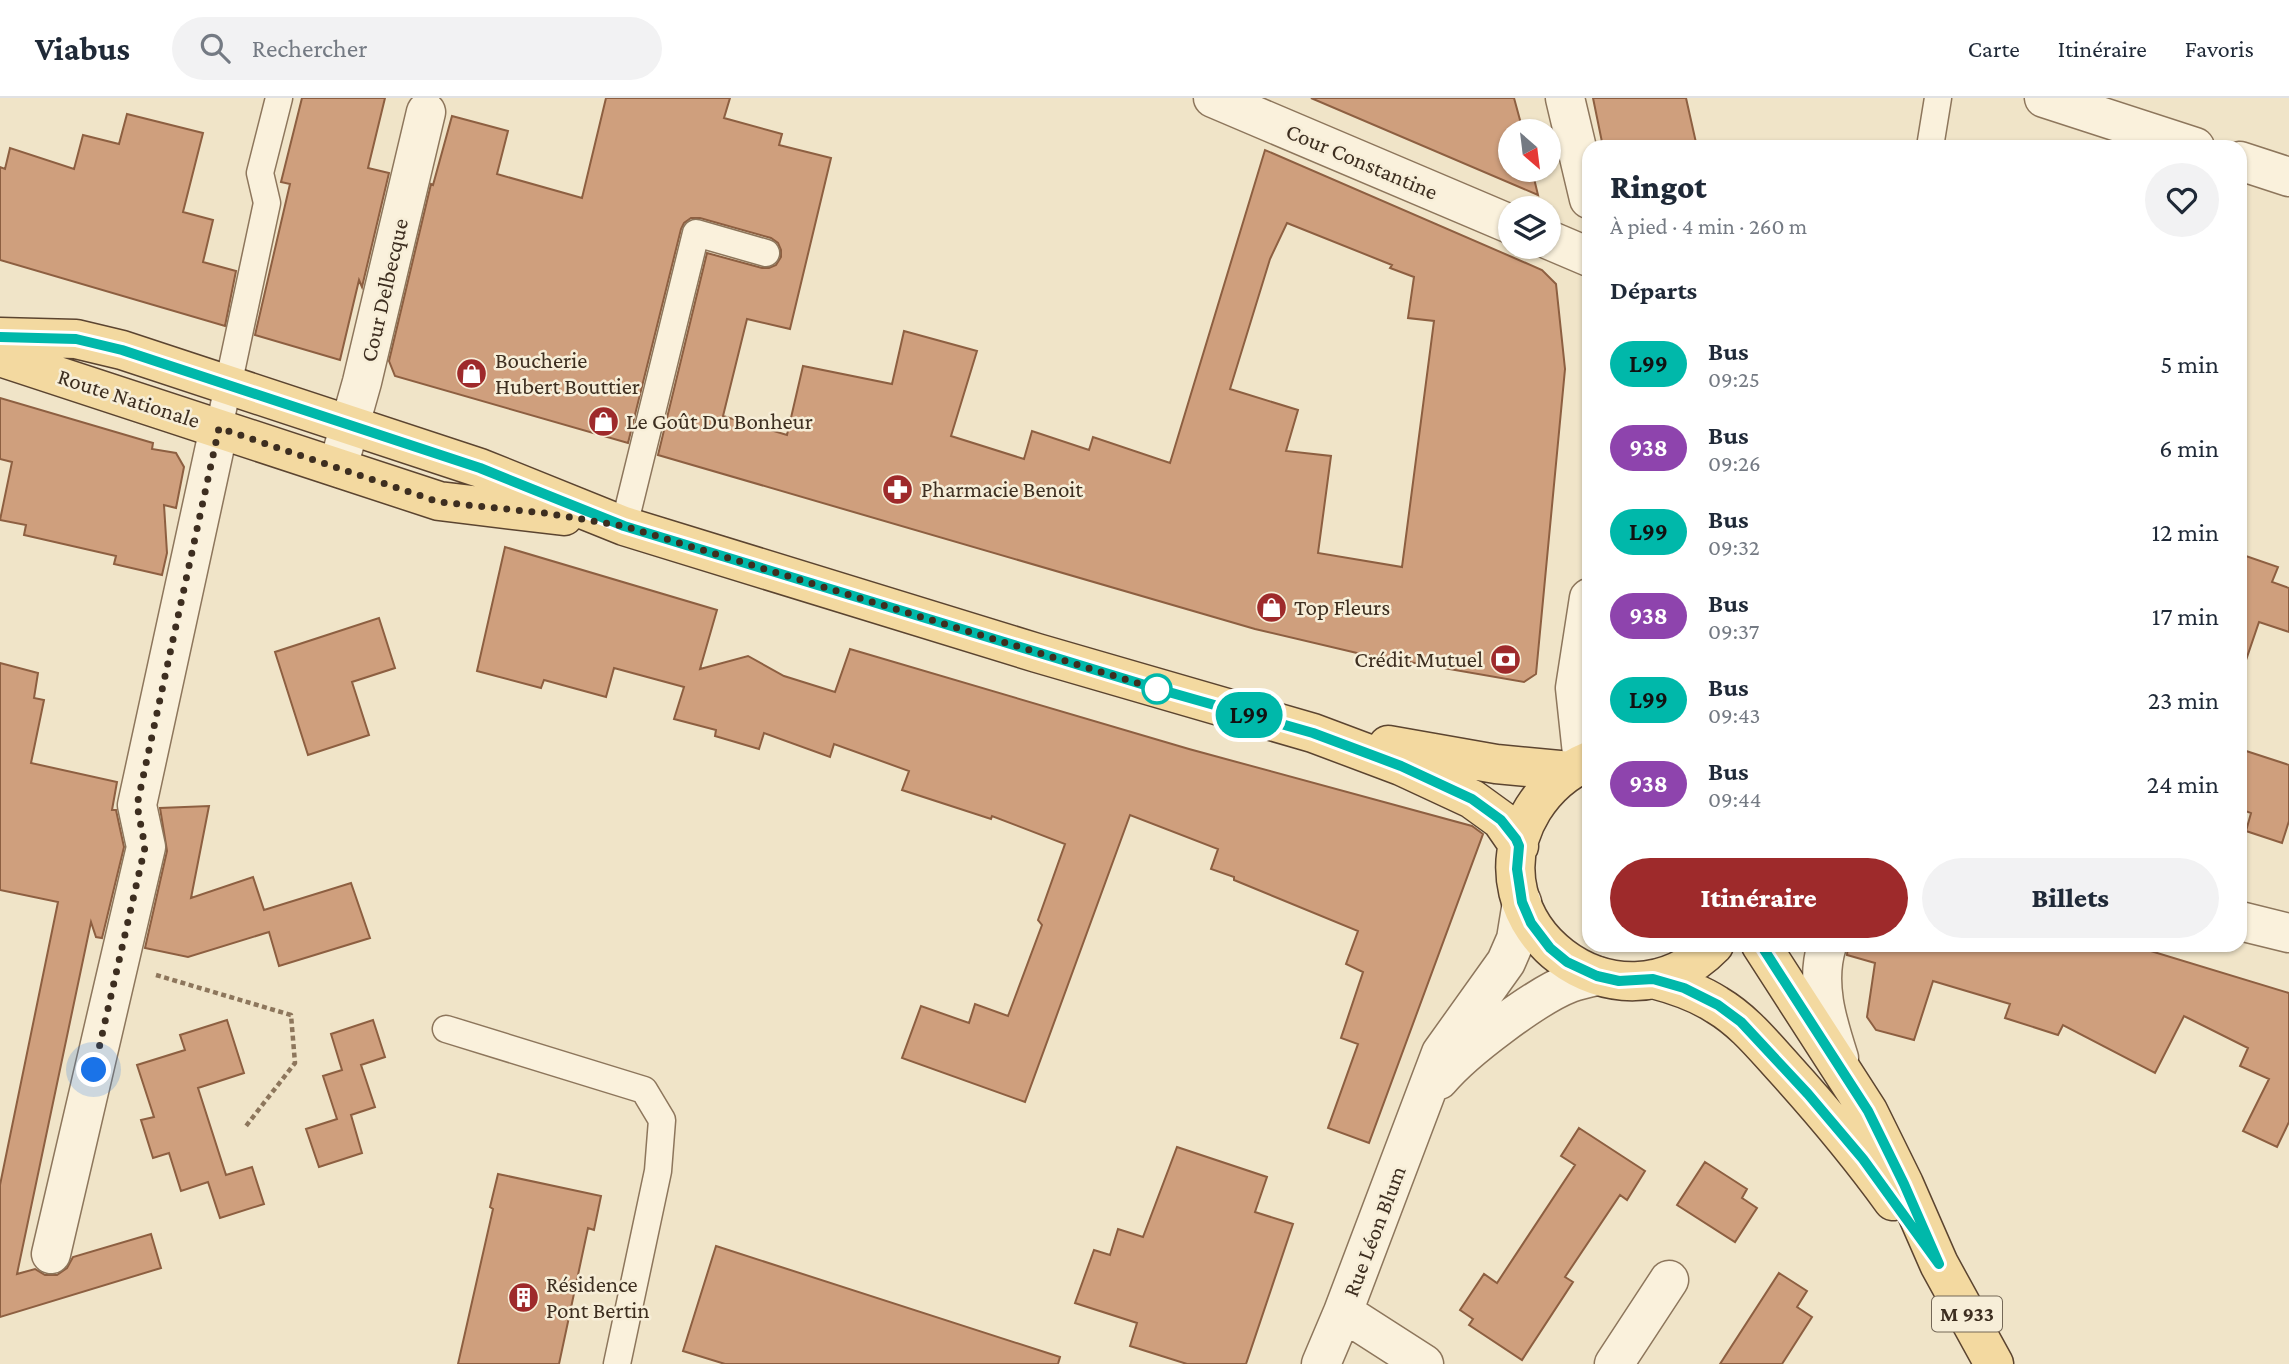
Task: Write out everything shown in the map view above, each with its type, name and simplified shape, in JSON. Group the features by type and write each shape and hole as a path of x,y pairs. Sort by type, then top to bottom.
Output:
{"main road":[{"name":"Route Nationale","path":"0,337 53,337 99,343 480,468 624,526 1073,664 1313,733 1401,766 1472,799 1501,820 1519,846"},
{"name":"Route Nationale","path":"0,356 439,502 544,513 624,526"},
{"name":"Route Nationale","path":"1313,733 1496,764 1581,765"},
{"path":"1581,765 1551,785 1525,824 1517,869 1522,902 1531,923 1550,948 1567,962 1597,976 1619,981 1653,979 1686,967 1705,952"},
{"name":"M 933","path":"1766,952 1843,1070 1887,1146 1939,1264 1994,1364"},
{"name":"M 933","path":"1653,979 1684,988 1718,1005 1741,1022 1808,1094 1863,1159 1939,1264"}],"street":[{"name":"Cour Constantine","path":"1213,98 1498,219"},
{"path":"1565,98 1582,170"},
{"path":"2044,98 2173,140"},
{"name":"Cour Delbecque","path":"338,467 362,382 426,112"},
{"path":"2247,164 2289,177"},
{"path":"1561,245 1582,254"},
{"path":"51,1254 145,847 137,805 219,428"},
{"path":"1581,765 1575,688 1582,642"},
{"name":"Rue Léon Blum","path":"1321,1364 1435,1066 1449,1039 1506,962 1519,926 1522,902"},
{"path":"2247,923 2287,932"},
{"path":"1825,952 1822,985 1827,1020 1843,1070"},
{"name":"Rue Léon Blum","path":"1425,1097 1449,1068 1541,999 1570,983 1597,976"},
{"path":"1614,1364 1669,1280"},
{"path":"1343,1312 1424,1364"}],"lane":[{"path":"219,428 267,203 260,173 279,98"},
{"path":"1931,140 1938,98"},
{"path":"624,526 696,233 766,253"},
{"path":"446,1028 645,1090 662,1120 658,1171 617,1364"}],"path":[{"path":"118,964 291,1015 295,1063 246,1126"}],"building":[{"path":"302,98 385,98 368,168 389,173 362,287 359,280 340,360 255,335 290,184 281,182"},
{"path":"606,98 730,98 724,118 782,134 779,145 831,158 790,329 747,319 723,416 787,435 803,366 892,384 904,331 977,351 951,436 1024,459 1032,431 1089,450 1093,437 1170,463 1265,150 1498,251 1498,259 1517,259 1542,270 1556,284 1565,369 1536,674 1524,682 1357,653 1255,629 658,455 707,253 762,268 776,265 781,257 778,243 771,238 700,218 691,218 681,229 628,443 395,376 389,361 431,184 433,185 452,116 508,131 497,174 582,198","holes":["1287,223 1392,265 1390,268 1414,277 1408,318 1434,321 1402,567 1318,553 1331,456 1286,451 1298,410 1230,389 1270,259"]},
{"path":"1311,98 1514,98 1520,119 1498,119 1498,178"},
{"path":"1593,98 1686,98 1695,140 1602,140"},
{"path":"127,114 203,133 183,212 213,220 203,262 236,271 225,326 0,260 0,167 5,169 10,148 74,169 83,135 119,144"},
{"path":"1508,182 1535,182 1538,195"},
{"path":"0,398 153,443 152,449 176,453 184,467 176,508 164,505 167,553 162,575 114,564 116,556 24,535 26,525 0,520 12,462 0,459"},
{"path":"505,547 717,610 700,669 748,656 784,676 835,692 850,649 1189,749 1472,826 1483,834 1369,1143 1328,1128 1358,1044 1341,1038 1363,972 1346,964 1358,931 1211,869 1218,849 1130,815 1025,1102 902,1058 921,1006 969,1023 975,1004 1008,1016 1042,925 1038,920 1065,844 992,816 991,819 902,790 909,771 834,744 830,757 764,733 759,749 715,736 716,730 674,719 684,687 614,668 606,697 544,680 541,688 477,671"},
{"path":"2247,556 2278,567 2272,582 2289,588 2289,632 2259,622 2247,657"},
{"path":"379,618 395,668 352,682 369,735 308,755 275,652"},
{"path":"0,663 38,673 34,698 44,700 31,763 117,782 112,810 116,810 124,847 102,938 96,937 91,922 17,1274 35,1269 45,1275 57,1275 67,1268 73,1257 151,1234 161,1268 0,1317 0,1185 58,902 0,890"},
{"path":"2247,751 2289,765 2289,821 2282,843 2247,831 2251,813 2247,812"},
{"path":"209,806 191,898 253,877 264,910 351,883 370,938 279,966 269,932 188,957 145,948 167,851 160,808"},
{"path":"1847,952 2154,952 2289,993 2289,1122 2277,1147 2243,1131 2269,1079 2240,1066 2248,1048 2184,1016 2155,1073 2063,1025 2058,1035 2005,1018 2010,1004 1933,981 1914,1040 1876,1030 1867,1017 1875,963 1847,955"},
{"path":"227,1020 244,1073 198,1088 226,1175 252,1167 264,1204 220,1218 208,1182 181,1191 169,1153 153,1158 141,1120 154,1117 137,1065 185,1050 180,1035"},
{"path":"373,1020 385,1057 361,1065 375,1107 351,1115 362,1153 319,1167 306,1129 337,1119 323,1076 342,1070 331,1034"},
{"path":"1579,1128 1645,1171 1627,1200 1620,1195 1565,1277 1573,1282 1522,1360 1469,1325 1473,1319 1460,1310 1484,1274 1497,1283 1575,1165 1561,1156"},
{"path":"1177,1147 1267,1177 1255,1212 1293,1224 1246,1364 1187,1364 1130,1346 1137,1323 1075,1303 1094,1250 1110,1255 1118,1229 1143,1237"},
{"path":"1705,1162 1747,1189 1742,1198 1757,1208 1735,1242 1677,1205"},
{"name":"Résidence Pont Bertin","path":"498,1174 601,1196 594,1230 588,1228 559,1364 458,1364 493,1209 490,1207"},
{"path":"716,1246 1060,1357 1058,1364 725,1364 683,1351"},
{"path":"1779,1273 1807,1291 1797,1307 1812,1317 1782,1364 1720,1364"}],"bus line":[{"name":"L99","path":"0,337 76,339 122,350 480,468 624,526 1158,689 1313,733 1447,786 1490,810 1516,839 1519,846 1517,869 1522,902 1536,932 1550,948 1567,962 1597,976 1619,981 1653,979 1684,988 1718,1005 1741,1022 1808,1094 1863,1159 1939,1264 1887,1146 1868,1111 1765,952"}],"place":[{"name":"Boucherie Hubert Bouttier","path":"472,373"},
{"name":"Le Goût Du Bonheur","path":"603,421"},
{"name":"Pharmacie Benoit","path":"898,489"},
{"name":"Top Fleurs","path":"1271,607"},
{"name":"Crédit Mutuel","path":"1506,659"},
{"name":"Résidence Pont Bertin","path":"523,1297"}],"route":[{"path":"94,1070 145,847 137,805 219,428 439,502 544,513 624,526 1157,689"}]}
